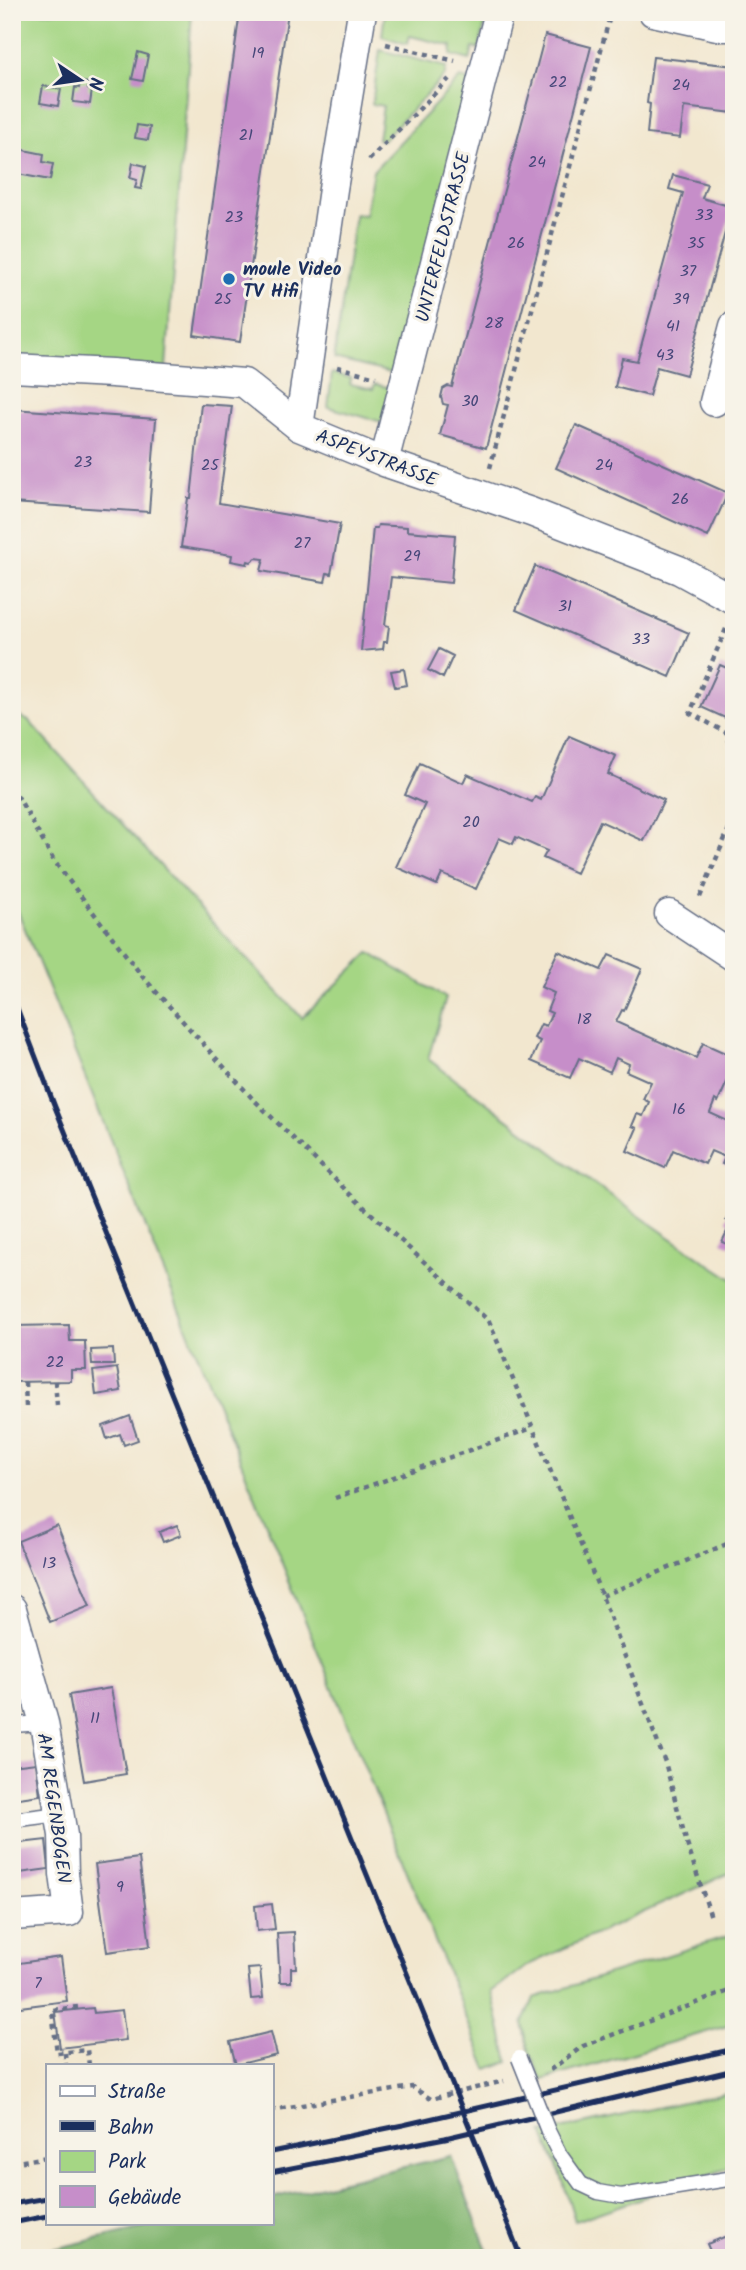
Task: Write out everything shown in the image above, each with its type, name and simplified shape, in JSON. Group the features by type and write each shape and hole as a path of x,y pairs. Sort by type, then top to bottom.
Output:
{"street":[{"name":"UNTERFELDSTRASSE","path":"384,462 475,66 499,12"},
{"path":"653,12 722,27 734,27"},
{"path":"299,427 360,25"},
{"path":"714,402 734,326"},
{"name":"ASPEYSTRASSE","path":"12,368 244,383 299,427 384,462 531,512 679,570 731,613"},
{"path":"678,920 734,957"},
{"name":"AM REGENBOGEN","path":"12,1609 44,1723 63,1835 69,1912 12,1916"}],"lane":[{"path":"12,1725 44,1723"},
{"path":"12,1820 59,1814"},
{"path":"519,2058 548,2131 560,2155 580,2184 598,2192 621,2196 734,2178"}],"path":[{"path":"482,496 611,12"},
{"path":"333,189 370,160 475,66 360,25"},
{"path":"308,360 404,383"},
{"path":"731,613 690,713 727,733 734,761"},
{"path":"12,786 54,861 142,976 251,1097 354,1198 489,1321 602,1595 665,1762 687,1844 711,1917"},
{"path":"678,920 734,817"},
{"path":"55,1381 57,1405"},
{"path":"25,1382 26,1407"},
{"path":"335,1498 532,1428"},
{"path":"602,1595 734,1541"},
{"path":"12,1940 15,1963"},
{"path":"78,2007 52,2010 57,2053 87,2050 89,2064"},
{"path":"65,2053 66,2064"},
{"path":"12,2163 46,2157"}],"green space":[{"path":"12,12 192,12 166,368 12,368"},
{"path":"385,12 488,12 479,49 473,48 470,60 451,55 452,46 410,36 407,44 382,36"},
{"path":"380,50 446,67 445,75 383,140 378,139 383,106 372,104"},
{"path":"460,78 471,81 395,374 334,359 355,214 365,215 373,171"},
{"path":"332,373 351,378 350,384 373,389 375,384 391,388 382,422 328,407"},
{"path":"12,713 29,721 302,1018 369,953 446,998 428,1059 617,1200 734,1280 734,1871 530,1964 492,1991 508,2062 487,2069 12,897"},
{"path":"734,1934 734,2024 542,2080 530,2054 523,2024 534,1998"},
{"path":"734,2091 734,2166 575,2221 561,2175 542,2133"},
{"path":"451,2156 490,2258 15,2258 160,2224 273,2224 273,2198"}],"building":[{"path":"240,12 288,12 240,342 194,335"},
{"path":"545,35 591,47 486,448 440,435 448,405 443,404 441,397 443,389 452,387"},
{"path":"138,52 148,55 143,81 132,79"},
{"path":"653,57 734,66 734,113 684,107 680,138 647,134 650,104 647,103"},
{"path":"80,82 89,83 88,89 92,90 90,104 73,102 75,87 79,88"},
{"path":"43,86 61,89 58,106 40,103"},
{"path":"137,125 150,127 148,140 135,138"},
{"path":"14,148 44,154 43,162 53,164 50,180 12,173"},
{"path":"133,163 146,166 141,189 135,188 137,180 130,178"},
{"path":"673,175 707,184 702,198 732,207 686,375 657,367 649,396 615,387 622,358 637,361 683,193 669,189"},
{"path":"201,404 232,406 219,503 340,524 331,574 327,573 325,582 261,571 264,559 256,558 247,564 231,561 232,555 181,547 188,498 191,498"},
{"path":"12,409 156,419 149,512 12,503"},
{"path":"576,425 728,493 708,537 556,468"},
{"path":"378,525 407,527 407,531 455,535 451,583 391,577 385,625 389,626 387,642 384,642 383,649 361,651 373,528"},
{"path":"535,566 689,633 670,677 516,610"},
{"path":"439,649 453,656 443,678 428,670"},
{"path":"720,665 734,671 734,722 701,707"},
{"path":"404,669 407,685 395,687 391,671"},
{"path":"569,736 616,756 608,774 664,800 644,841 600,821 576,873 543,858 547,851 516,837 513,844 499,838 476,889 442,874 437,885 396,867 425,804 405,795 420,763 463,783 467,774 532,802 535,797 541,800"},
{"path":"558,951 601,970 609,955 642,969 624,1011 622,1010 616,1022 696,1058 703,1043 734,1057 734,1067 710,1113 734,1124 734,1169 722,1164 725,1157 711,1151 705,1164 673,1150 665,1168 627,1151 637,1128 632,1126 637,1114 643,1116 649,1102 643,1099 651,1082 626,1071 629,1064 616,1058 610,1072 579,1058 570,1078 531,1061 540,1041 534,1038 541,1024 546,1026 552,1013 547,1011 554,993 541,987"},
{"path":"734,1203 734,1247 722,1242 731,1223 726,1220"},
{"path":"69,1325 70,1341 85,1341 86,1370 71,1370 71,1381 12,1382 12,1326"},
{"path":"113,1349 114,1365 92,1365 91,1350"},
{"path":"117,1368 121,1391 96,1395 93,1371"},
{"path":"130,1416 138,1440 124,1445 120,1434 107,1439 103,1426"},
{"path":"57,1525 90,1606 50,1622 18,1541"},
{"path":"177,1525 181,1535 163,1542 159,1532"},
{"path":"111,1688 126,1774 84,1781 69,1695"},
{"path":"36,1763 40,1795 12,1799 12,1766"},
{"path":"46,1840 49,1869 12,1874 12,1844"},
{"path":"139,1858 150,1946 107,1952 95,1864"},
{"path":"272,1904 275,1929 257,1931 255,1906"},
{"path":"294,1932 296,1968 291,1968 291,1982 280,1982 277,1933"},
{"path":"61,1957 67,2001 12,2008 12,1964"},
{"path":"260,1968 263,1998 251,1999 248,1969"},
{"path":"93,2008 94,2013 122,2010 126,2040 60,2048 55,2012"},
{"path":"271,2032 277,2055 236,2064 230,2042"},
{"path":"734,2233 734,2258 713,2258 707,2244"}],"railway":[{"path":"12,995 521,2258"},
{"path":"273,2152 403,2125 734,2049"},
{"path":"273,2172 445,2138 734,2070"},
{"path":"12,2204 46,2198"},
{"path":"12,2223 46,2216"}],"place":[{"name":"moule Video TV Hifi","path":"229,279"}]}
